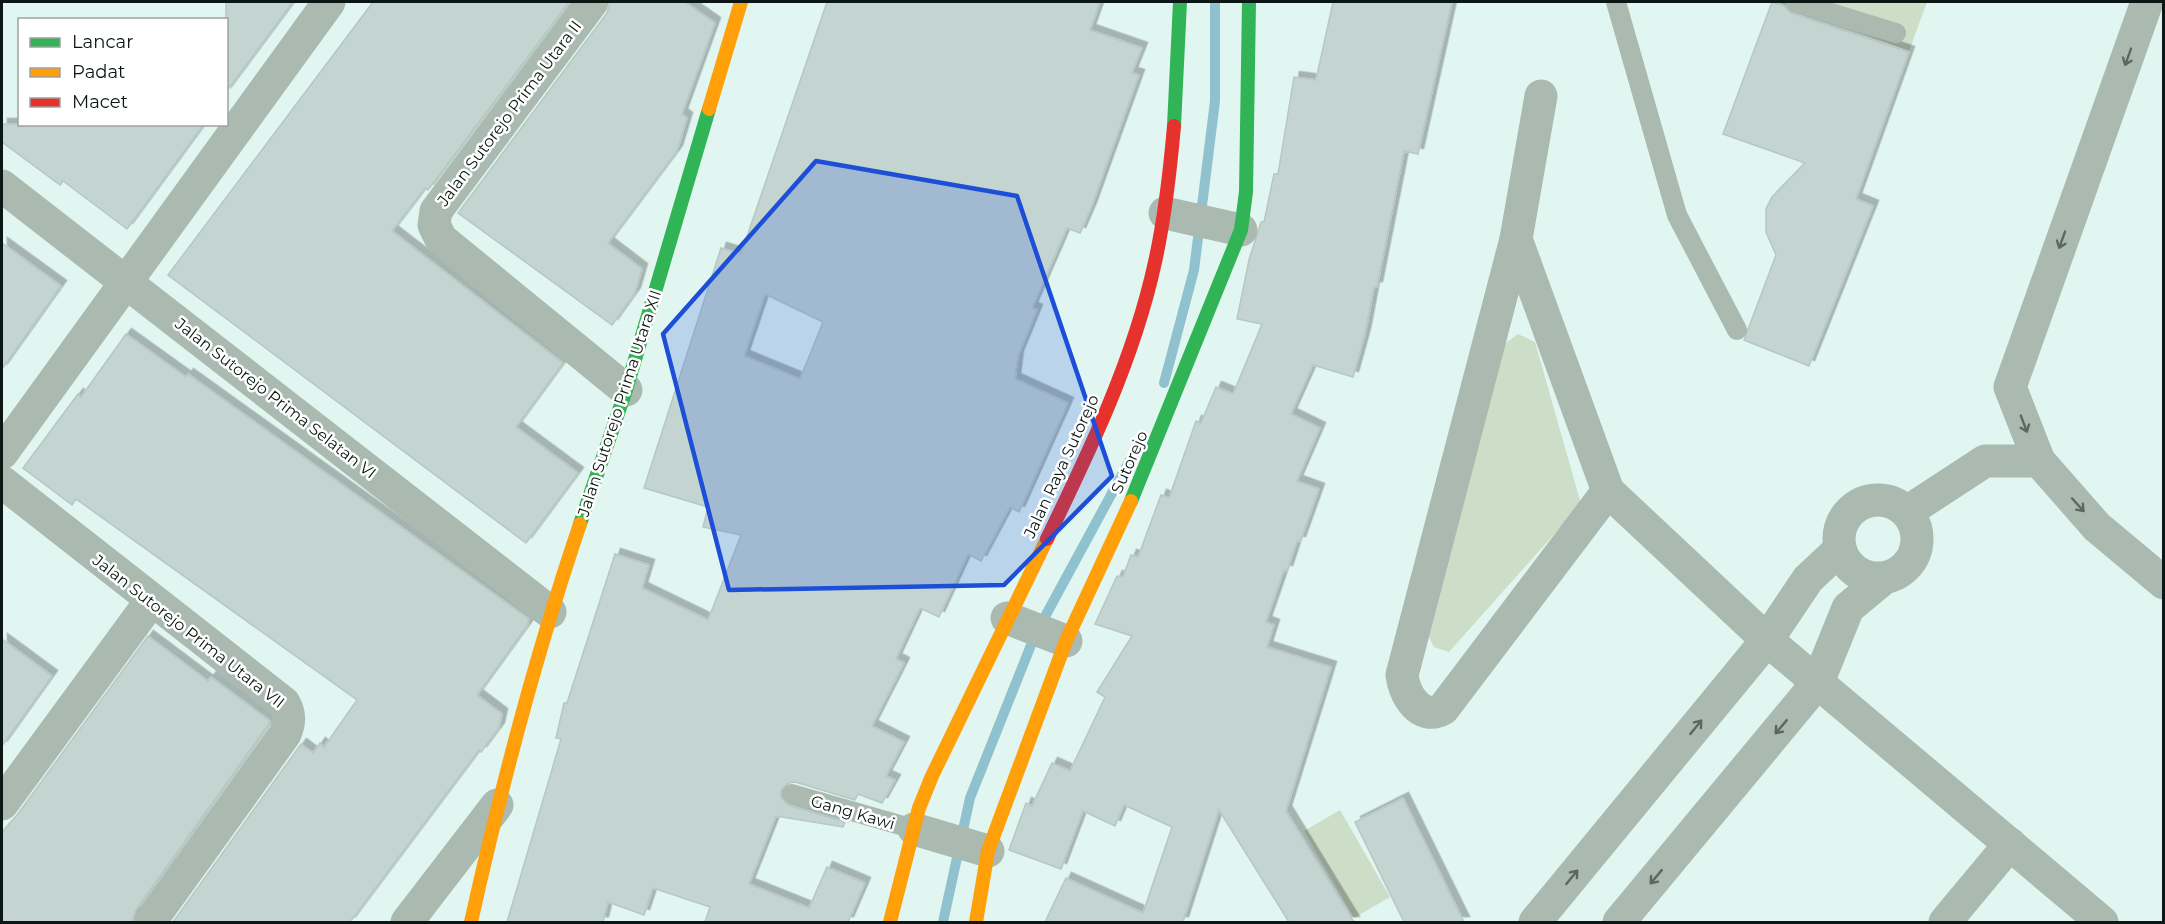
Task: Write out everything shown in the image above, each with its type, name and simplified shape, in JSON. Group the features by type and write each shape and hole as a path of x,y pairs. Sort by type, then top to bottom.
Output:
{"street":[{"path":"2,453 329,2"},
{"name":"Jalan Sutorejo Prima Utara II","path":"591,2 436,211 434,225 441,238 626,390"},
{"name":"Jalan Sutorejo Prima Utara XII","path":"471,922 497,805 549,612 626,390 741,2"},
{"name":"Jalan Raya Sutorejo","path":"890,922 923,831 932,776 1039,631 1108,407 1177,216 1172,159 1180,2"},
{"name":"Sutorejo","path":"976,922 985,849 1039,631 1144,470 1246,192 1249,2"},
{"path":"2147,2 2010,387 2039,461 2097,527 2163,583"},
{"path":"1541,96 1516,239 1402,675 1405,693 1410,702 1432,711 1443,709 1608,491"},
{"name":"Jalan Sutorejo Prima Selatan VI","path":"2,186 127,281 549,612"},
{"path":"1177,216 1232,228"},
{"path":"1516,239 1608,491 1767,640 2102,922"},
{"path":"1907,512 1985,461 2039,461"},
{"name":"Jalan Sutorejo Prima Utara VII","path":"2,482 151,601 285,703 290,722 285,734 150,922"},
{"path":"1877,500 1893,502 1907,512 1916,527 1918,541 1915,554 1907,566 1896,575 1883,579 1868,578 1856,572 1846,561 1840,549 1840,531 1847,515 1860,504 1877,500"},
{"path":"1535,922 1767,640 1808,579 1840,549"},
{"path":"1619,922 1818,682 1848,608 1883,579"},
{"path":"2,804 151,601"},
{"name":"Jalan Sutorejo Prima Utara XII","path":"407,922 497,805"},
{"path":"923,831 985,849"},
{"path":"1946,922 2010,844"}],"lane":[{"path":"1616,2 1677,215 1737,330"},
{"path":"1795,2 1896,33"},
{"name":"Gang Kawi","path":"792,794 923,831"}],"highlighted area":[{"path":"816,161 1017,196 1112,476 1004,585 729,590 663,334"}],"green space":[{"path":"1778,2 1927,2 1909,51"},
{"path":"1518,334 1535,342 1581,504 1449,652 1434,647 1427,633 1502,346"},
{"path":"1340,810 1390,897 1354,918 1304,831"}],"building":[{"path":"226,2 293,2 228,89 228,18 226,18"},
{"path":"373,2 569,2 428,190 425,188 392,231 563,363 516,427 578,473 526,543 168,275"},
{"path":"610,2 685,2 715,23 682,114 687,118 677,151 608,243 642,269 635,293 612,325 458,213 607,13"},
{"path":"827,2 1100,2 1090,30 1142,48 1132,73 1139,75 1091,208 1080,233 1067,228 1032,308 1037,310 1018,356 1015,379 1068,403 1019,512 1010,507 981,561 968,554 939,617 920,608 896,659 904,663 872,726 904,742 886,776 895,780 882,803 858,794 855,800 795,782 789,783 781,790 781,797 788,805 845,822 843,827 776,816 749,884 809,908 827,867 865,883 848,922 705,922 710,907 653,888 644,915 608,902 603,922 507,922 561,739 556,738 564,703 567,703 615,554 649,565 642,588 708,620 741,535 703,527 708,507 644,488 721,248 741,254","holes":["765,294 823,322 800,379 744,356"]},
{"path":"1333,2 1452,2 1418,154 1404,151 1377,287 1374,287 1365,334 1353,377 1313,365 1291,414 1320,428 1297,481 1319,489 1300,542 1297,541 1287,571 1284,570 1266,622 1274,625 1267,647 1331,667 1286,811 1354,922 1289,922 1219,810 1183,922 1045,922 1066,878 1143,913 1172,827 1124,805 1115,826 1083,811 1061,869 1009,850 1026,803 1032,806 1052,763 1070,771 1105,697 1097,692 1132,636 1095,624 1117,576 1123,577 1131,555 1138,557 1161,495 1169,498 1196,421 1201,423 1216,387 1233,394 1262,324 1237,319 1249,260 1261,222 1264,222 1274,174 1278,174 1294,77 1316,80"},
{"path":"1772,2 1784,6 1791,13 1909,52 1856,199 1873,206 1809,366 1744,340 1776,255 1766,232 1766,209 1772,197 1805,163 1723,134"},
{"path":"2,124 18,124 18,126 203,126 127,229 63,181 60,185 2,142"},
{"path":"2,243 61,286 2,369"},
{"path":"126,334 186,377 188,374 529,619 527,626 477,695 502,714 499,728 481,752 479,750 350,922 173,922 301,744 313,753 320,743 324,747 357,700 76,499 72,505 23,468 78,394 81,397"},
{"path":"148,636 208,681 211,677 270,721 268,725 135,911 132,922 2,922 2,832 17,815"},
{"path":"2,639 52,676 2,746"},
{"path":"1403,798 1464,922 1404,922 1355,822"}],"waterway":[{"path":"1164,383 1194,270 1215,101 1215,2"},
{"path":"943,922 970,798 1035,635 1143,436"}],"traffic: fast":[{"path":"1174,126 1180,2"},
{"path":"1131,501 1241,230 1246,192 1249,2"},
{"path":"580,524 626,390 709,109"}],"traffic: slow":[{"path":"709,109 741,2"},
{"path":"976,922 988,851 1066,641 1131,501"},
{"path":"471,922 520,721 580,524"},
{"path":"890,922 919,808 932,776 1047,539"}],"traffic: jam":[{"path":"1047,539 1095,438 1135,334 1159,245 1174,126"}]}
